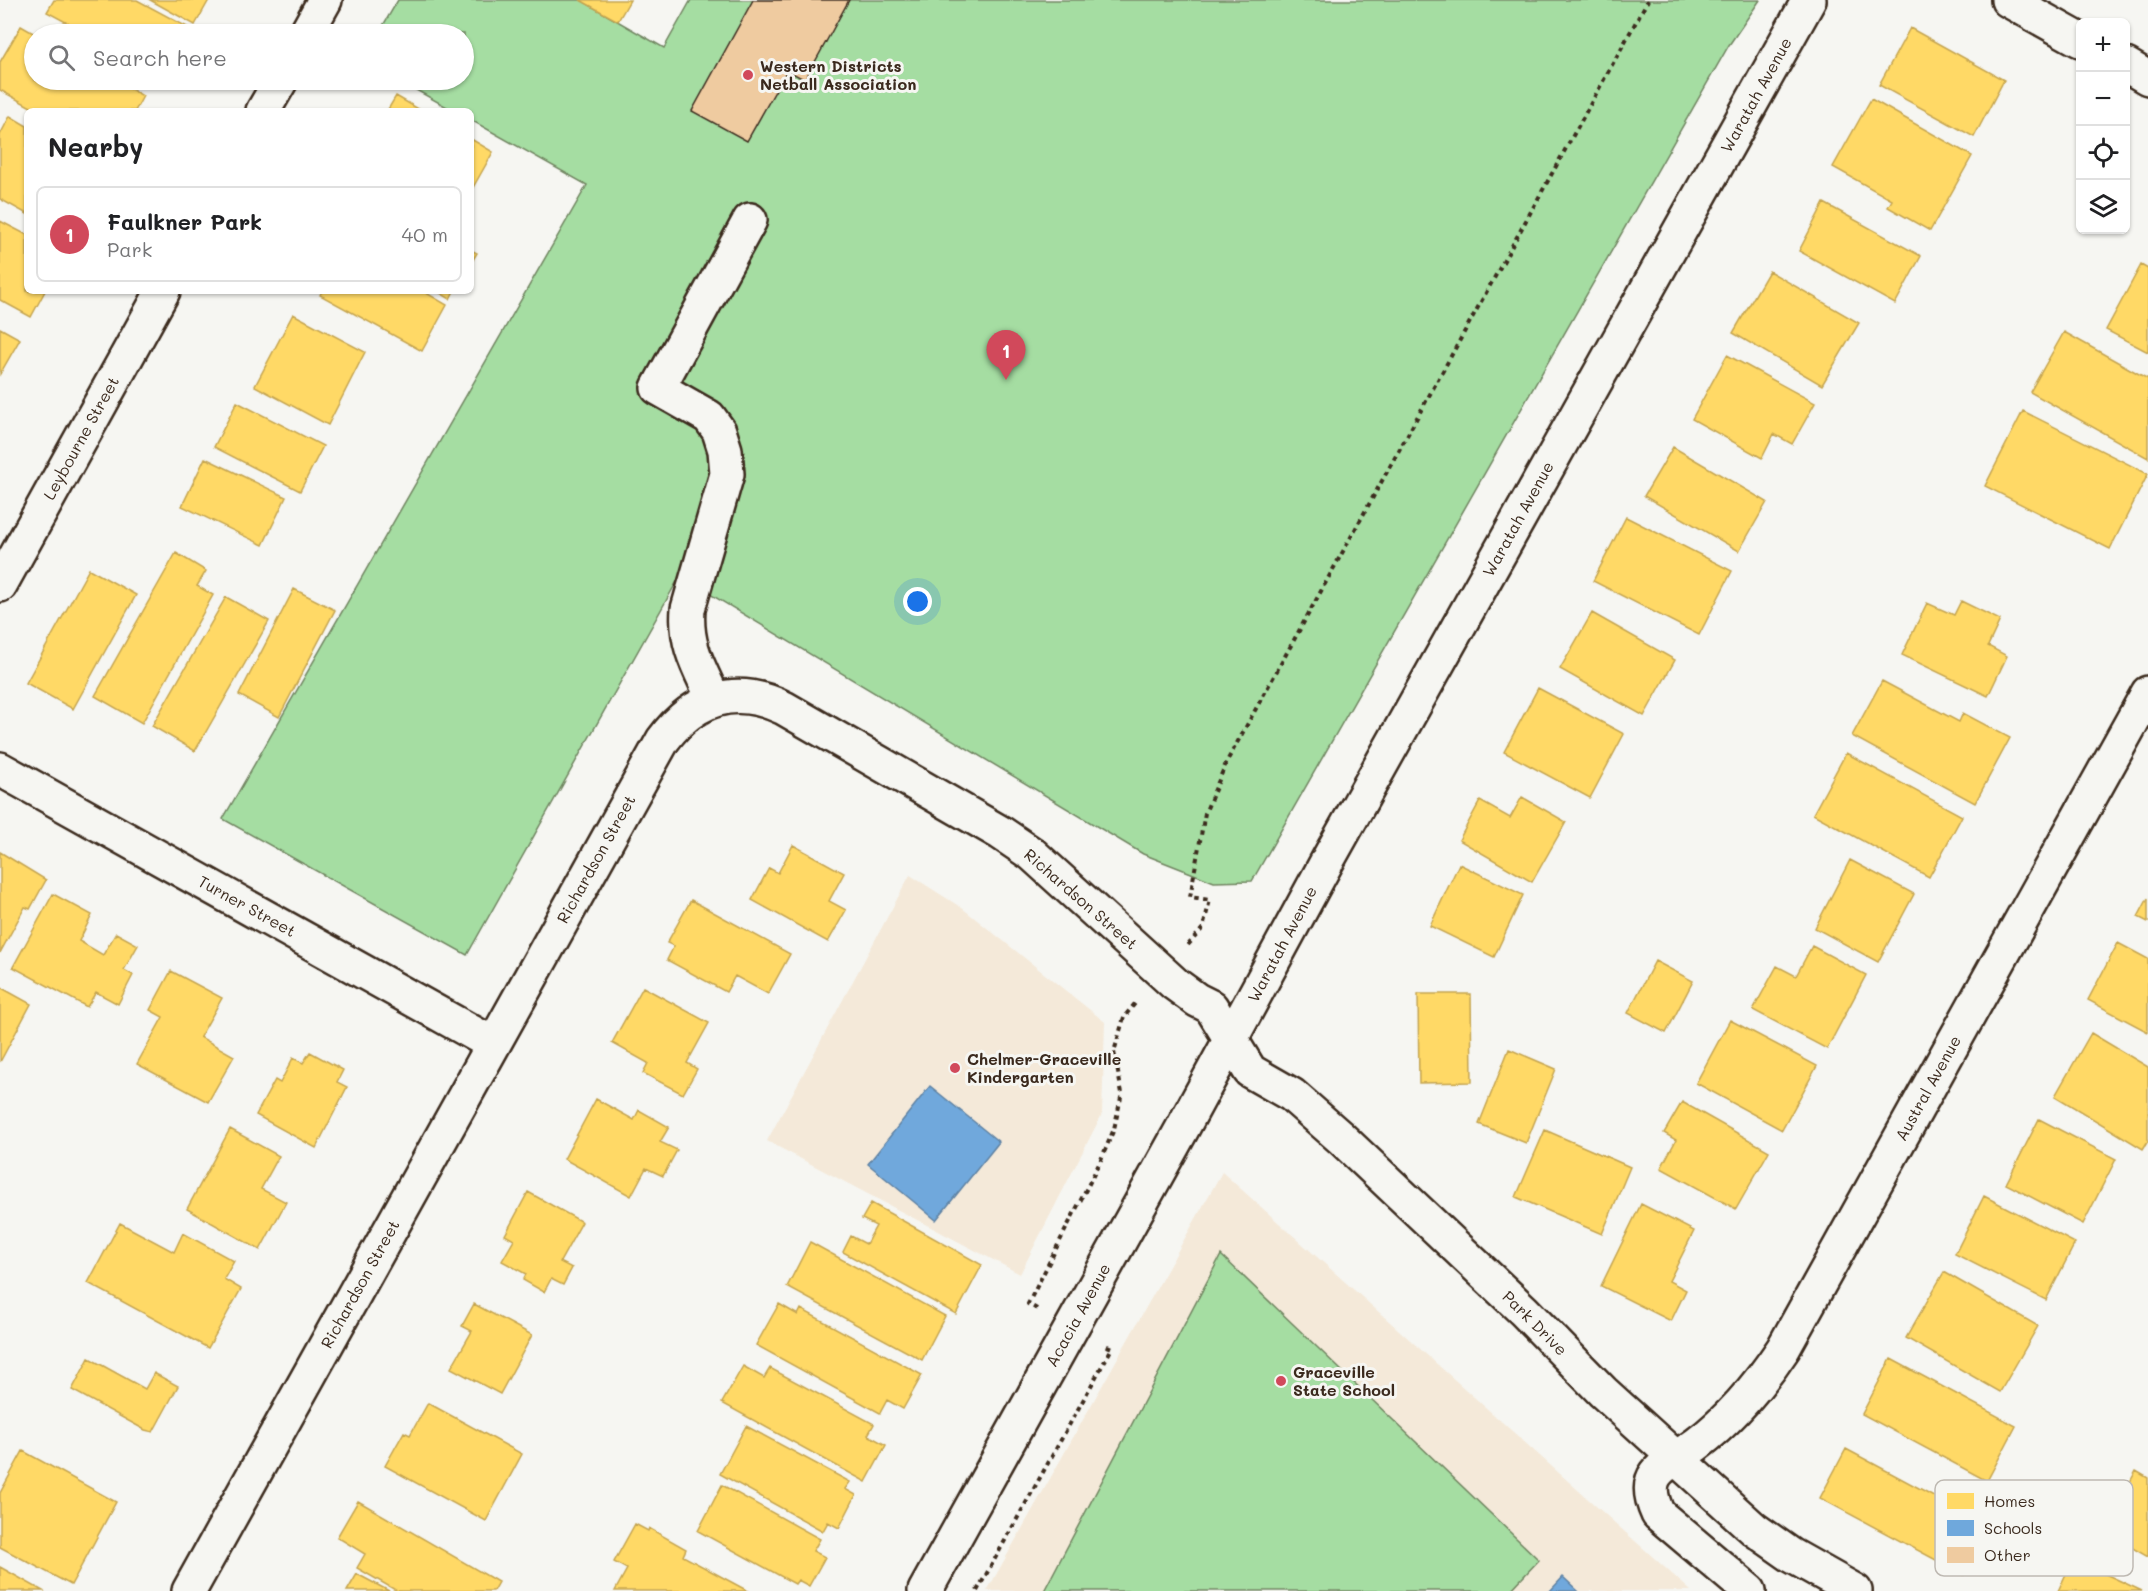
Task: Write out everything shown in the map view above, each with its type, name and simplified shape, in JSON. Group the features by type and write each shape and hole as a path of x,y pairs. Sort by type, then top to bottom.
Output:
{"street":[{"path":"312,24 325,0"},
{"name":"Waratah Avenue","path":"1231,1039 1330,856 1809,0"},
{"path":"2008,0 2076,38"},
{"path":"2130,67 2148,78"},
{"path":"265,108 275,90"},
{"path":"714,699 690,645 687,627 688,609 727,474 726,450 719,431 709,417 658,388 750,220"},
{"name":"Leybourne Street","path":"0,585 161,294"},
{"name":"Austral Avenue","path":"1749,1591 1658,1514 1653,1504 1652,1484 1656,1474 1720,1425 1765,1376 1783,1348 2148,693"},
{"name":"Richardson Street","path":"189,1591 663,740 683,716 698,706 714,699 731,697 768,700 1001,833 1032,855 1175,984 1211,1008 1231,1039"},
{"name":"Turner Street","path":"0,769 493,1044"},
{"name":"Park Drive","path":"1231,1039 1250,1071 1292,1095 1341,1138 1524,1311 1603,1392 1754,1529 1791,1555 1855,1591"},
{"name":"Acacia Avenue","path":"926,1591 1231,1039"}],"path":[{"path":"1195,936 1203,928 1210,900 1190,897 1203,823 1227,761 1648,0"}],"shaded area":[{"name":"Chelmer-Graceville Kindergarten","path":"910,875 962,908 1105,1022 1102,1114 1020,1274 767,1141"},
{"name":"Graceville State School","path":"1222,1172 1691,1591 987,1591"}],"green space":[{"path":"398,0 581,0 664,48 691,0 1760,0 1729,45 1252,881 1214,882 1143,854 680,576 467,955 223,819 587,185 474,122 474,108 449,108 416,90 474,90 474,24 384,24"},
{"path":"1221,1255 1539,1560 1510,1591 1044,1591"}],"building: Homes":[{"path":"54,0 137,0 182,24 69,24 47,12"},
{"path":"150,0 209,0 196,24"},
{"path":"580,0 630,0 618,21"},
{"path":"21,26 24,28 24,90 132,90 143,96 137,108 33,108 0,90 0,62"},
{"path":"1910,28 2004,80 1974,137 1879,85"},
{"path":"396,96 417,108 389,108"},
{"path":"1871,99 1972,156 1930,231 1888,207 1892,200 1833,167"},
{"path":"10,116 24,124 24,212 0,199 0,135"},
{"path":"474,141 493,152 474,186"},
{"path":"1824,203 1921,256 1895,304 1799,251"},
{"path":"0,221 24,233 24,294 43,294 31,317 0,300"},
{"path":"2141,265 2148,269 2148,352 2106,330"},
{"path":"1769,271 1859,323 1822,385 1733,333"},
{"path":"428,294 447,305 422,351 320,295"},
{"path":"442,294 452,294 450,299"},
{"path":"293,314 365,352 328,425 255,386"},
{"path":"0,328 20,339 0,374"},
{"path":"2064,332 2148,379 2148,458 2030,392"},
{"path":"1727,355 1815,403 1792,444 1774,434 1762,458 1692,419"},
{"path":"237,402 323,446 300,491 214,447"},
{"path":"2023,411 2148,474 2110,549 1985,486"},
{"path":"1673,447 1767,502 1739,551 1644,496"},
{"path":"205,458 286,497 263,545 182,506"},
{"path":"1626,517 1732,571 1699,635 1593,581"},
{"path":"176,553 206,571 197,586 213,595 142,723 95,696"},
{"path":"89,569 136,595 73,709 26,683"},
{"path":"294,589 335,610 279,717 239,695"},
{"path":"226,597 269,621 195,751 152,726"},
{"path":"1961,601 2000,620 1988,646 2007,656 1988,696 1902,655 1927,603 1954,615"},
{"path":"1592,613 1675,660 1644,716 1560,669"},
{"path":"1882,681 1959,722 1963,713 2010,738 1975,803 1852,736"},
{"path":"1538,688 1624,734 1590,798 1504,752"},
{"path":"1846,753 1962,816 1929,877 1813,814"},
{"path":"1522,797 1566,822 1532,882 1459,840 1480,801 1510,818"},
{"path":"793,845 844,873 829,901 846,910 828,942 752,900 769,868 778,873"},
{"path":"0,852 46,880 30,909 25,907 0,953"},
{"path":"1850,860 1914,894 1878,962 1815,928"},
{"path":"1459,864 1523,895 1494,957 1430,926"},
{"path":"53,894 92,915 79,941 103,955 116,933 138,945 124,970 133,975 118,1004 96,992 87,1007 13,967"},
{"path":"2148,898 2148,922 2138,917"},
{"path":"691,900 790,954 768,994 735,976 726,992 667,960 674,946 667,943"},
{"path":"2118,943 2148,959 2148,1032 2088,1000"},
{"path":"1812,946 1866,975 1827,1049 1753,1010 1777,966 1796,976"},
{"path":"1655,961 1693,981 1666,1033 1628,1013"},
{"path":"171,971 222,998 200,1037 234,1056 208,1102 137,1064 163,1017 150,1010"},
{"path":"0,987 31,1004 0,1062"},
{"path":"643,987 709,1023 687,1063 697,1069 683,1094 643,1073 648,1063 612,1043"},
{"path":"1418,994 1471,994 1472,1082 1419,1083"},
{"path":"1730,1020 1817,1066 1782,1130 1696,1083"},
{"path":"2091,1033 2148,1067 2148,1141 2143,1149 2055,1096"},
{"path":"1509,1049 1556,1069 1526,1143 1479,1124"},
{"path":"310,1052 343,1070 337,1082 347,1087 316,1148 256,1115 275,1080 280,1083 293,1058 303,1063"},
{"path":"596,1099 634,1120 639,1110 669,1127 660,1142 677,1150 663,1176 646,1168 631,1196 564,1159"},
{"path":"1682,1102 1769,1151 1736,1209 1661,1168 1676,1140 1664,1133"},
{"path":"2039,1119 2116,1159 2083,1224 2006,1184"},
{"path":"230,1129 279,1156 261,1189 286,1202 260,1250 187,1209"},
{"path":"1545,1130 1630,1167 1602,1234 1516,1197"},
{"path":"528,1192 582,1222 560,1262 572,1268 563,1285 551,1279 544,1292 523,1280 526,1274 502,1261 514,1240 505,1235"},
{"path":"1984,1196 2075,1243 2046,1300 1955,1254"},
{"path":"871,1203 982,1265 956,1314 843,1252 851,1236 866,1244 876,1226 862,1219"},
{"path":"1641,1204 1694,1231 1669,1281 1686,1290 1671,1321 1601,1286"},
{"path":"120,1223 174,1252 183,1233 234,1261 224,1279 241,1289 208,1348 88,1283"},
{"path":"810,1242 945,1316 922,1360 787,1287"},
{"path":"1944,1272 2038,1326 2000,1392 1906,1338"},
{"path":"474,1304 532,1335 500,1394 451,1368 472,1331 462,1326"},
{"path":"779,1304 798,1315 801,1309 922,1375 903,1409 887,1400 880,1413 756,1345"},
{"path":"89,1358 145,1389 154,1373 178,1386 153,1432 145,1430 72,1390"},
{"path":"1891,1359 2016,1426 1988,1480 1985,1480 1862,1414"},
{"path":"743,1366 764,1378 770,1368 874,1424 868,1435 886,1445 866,1482 722,1403"},
{"path":"428,1403 522,1454 486,1521 385,1466 404,1432 410,1435"},
{"path":"746,1426 850,1482 845,1489 856,1495 839,1528 828,1522 823,1531 720,1474"},
{"path":"1846,1449 1935,1497 1935,1559 1820,1498"},
{"path":"23,1451 116,1502 71,1585 0,1547 0,1493"},
{"path":"2136,1471 2148,1478 2148,1557 2133,1548 2133,1480 2131,1480"},
{"path":"722,1485 820,1539 813,1551 825,1557 809,1586 798,1580 795,1584 698,1531"},
{"path":"358,1501 498,1582 493,1591 397,1591 357,1568 365,1554 337,1537"},
{"path":"635,1524 648,1531 649,1528 686,1549 683,1556 748,1591 615,1591 627,1569 614,1562"},
{"path":"0,1567 43,1591 0,1591"},
{"path":"357,1574 389,1591 347,1591"},
{"path":"2065,1576 2110,1576 2142,1591 2058,1591"}],"building: Schools":[{"path":"930,1086 999,1142 936,1220 868,1164"},
{"path":"1563,1577 1578,1591 1550,1591"}],"building: Other":[{"name":"Western Districts Netball Association","path":"753,0 849,0 805,80 787,70 747,141 692,111"}],"place":[{"name":"Western Districts Netball Association","path":"748,75"},
{"name":"Faulkner Park","path":"1006,380"},
{"name":"Chelmer-Graceville Kindergarten","path":"955,1068"},
{"name":"Graceville State School","path":"1281,1381"}]}
